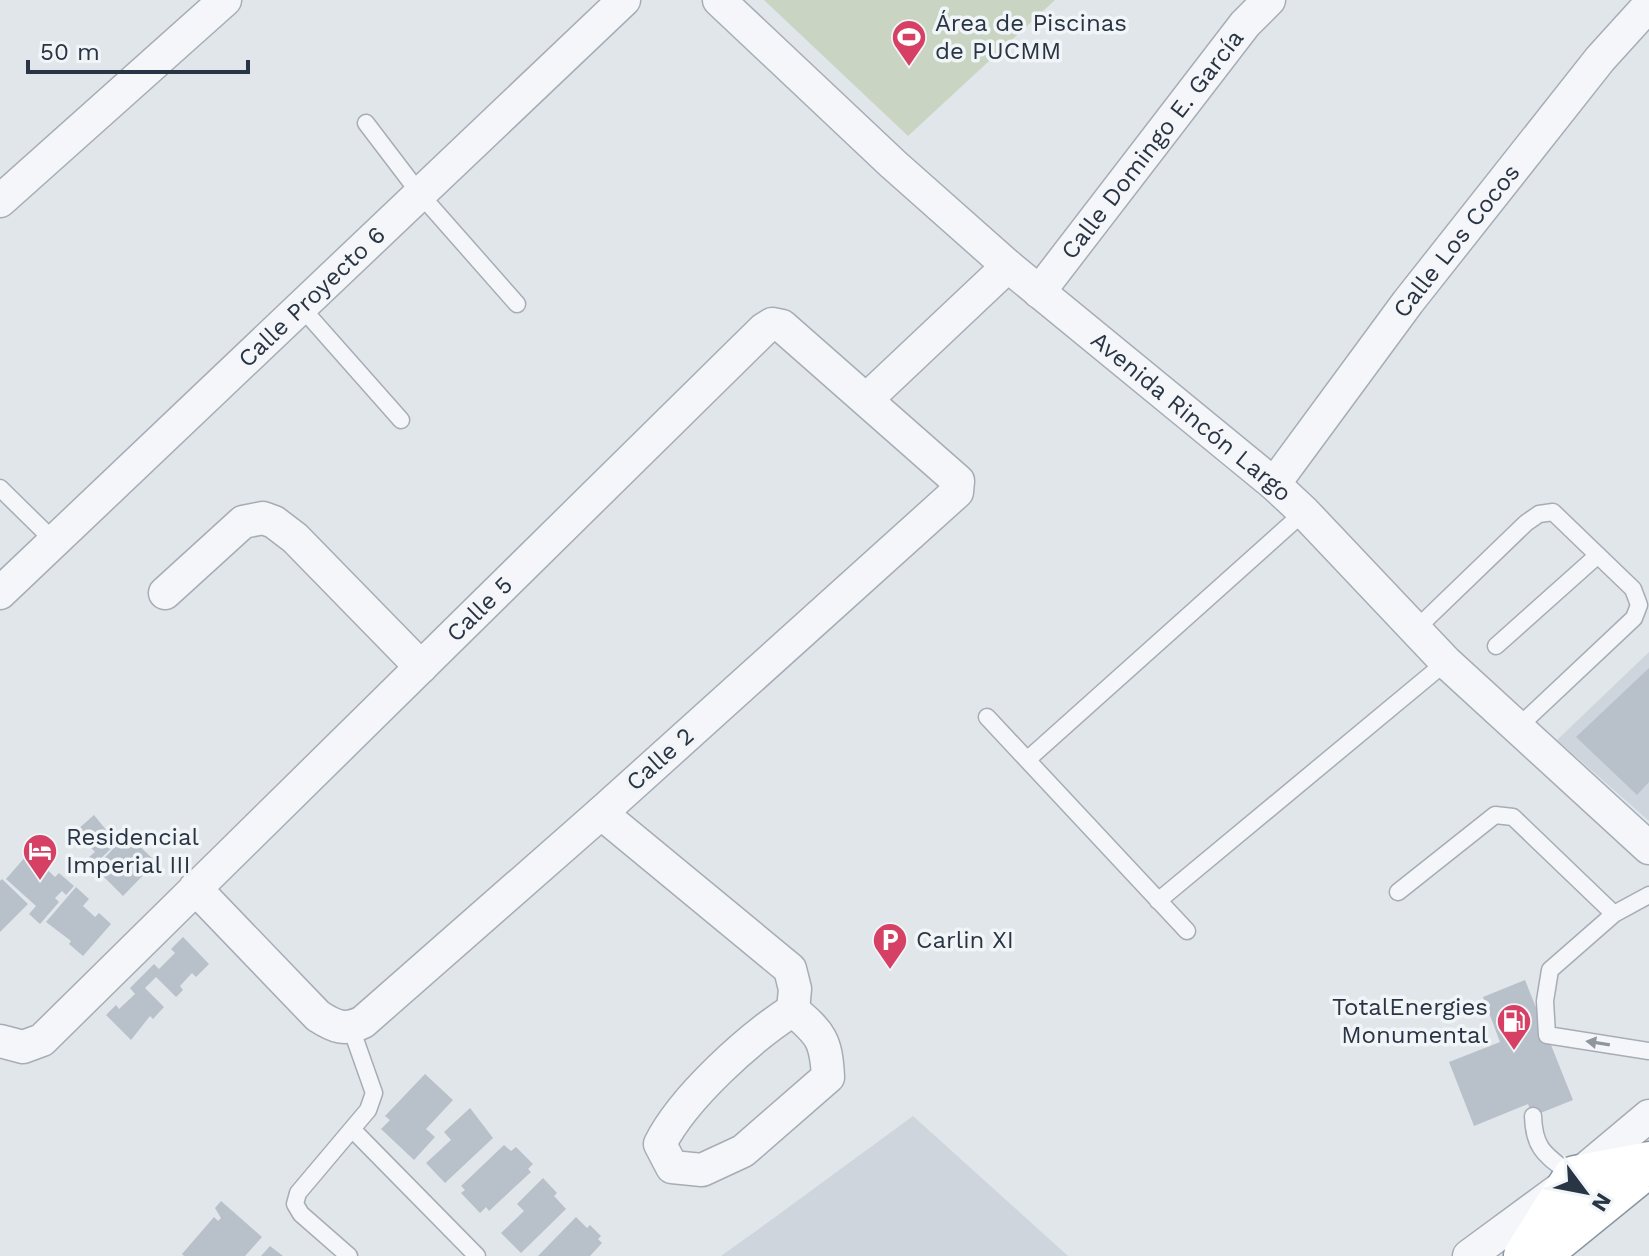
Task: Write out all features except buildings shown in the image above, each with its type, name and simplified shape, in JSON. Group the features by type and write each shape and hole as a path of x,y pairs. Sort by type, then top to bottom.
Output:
{"highway":[{"path":"1526,1256 1575,1178 1649,1164"},
{"path":"1536,1256 1649,1164"}],"street":[{"path":"0,201 225,0"},
{"name":"Calle Proyecto 6","path":"0,593 624,0"},
{"name":"Avenida Rincón Largo","path":"719,0 893,164 1008,266 1274,484 1446,662 1648,846"},
{"name":"Calle Domingo E. García","path":"1039,292 1236,35 1269,0"},
{"name":"Calle Los Cocos","path":"1274,484 1408,302 1600,59 1649,5"},
{"path":"867,399 1008,266"},
{"name":"Calle 5","path":"0,1041 23,1047 42,1040 764,329 772,324 782,326 867,399"},
{"name":"Calle 2","path":"351,1028 363,1022 422,972 957,492 958,481 867,399"},
{"path":"165,593 243,522 263,518 274,522 295,538 421,667"},
{"path":"601,813 790,969 795,989 793,1010"},
{"path":"195,888 318,1016 330,1025 351,1028"},
{"path":"793,1010 813,1027 827,1050 828,1077 743,1151 702,1170 672,1167 660,1144 671,1122 713,1077 793,1010"},
{"path":"1469,1256 1575,1178 1649,1116"}],"lane":[{"path":"366,123 420,194 517,304"},
{"path":"301,307 401,420"},
{"path":"0,488 54,541"},
{"path":"1027,760 1304,512"},
{"path":"1415,630 1539,514 1553,512 1598,555 1633,589 1639,605 1634,618 1517,728"},
{"path":"1496,646 1598,555"},
{"path":"1158,901 1446,662"},
{"path":"987,717 1187,931"},
{"path":"1398,892 1495,815 1513,817 1614,914"},
{"path":"1649,895 1614,914 1550,970 1545,1001 1547,1035 1649,1051"},
{"path":"349,1256 301,1214 295,1204 298,1193 368,1110 374,1093 351,1028"},
{"path":"1533,1116 1534,1139 1544,1152 1575,1178"},
{"path":"352,1129 477,1256"}],"shaded area":[{"path":"1649,652 1649,821 1557,740"},
{"path":"913,1116 1068,1256 721,1256 767,1223"}],"green space":[{"name":"Área de Piscinas de PUCMM","path":"764,0 1055,0 908,136"}],"place":[{"name":"Área de Piscinas de PUCMM","path":"909,68"},
{"name":"Residencial Imperial III","path":"40,882"},
{"name":"Carlin XI","path":"890,971"},
{"name":"TotalEnergies Monumental","path":"1514,1052"}]}
